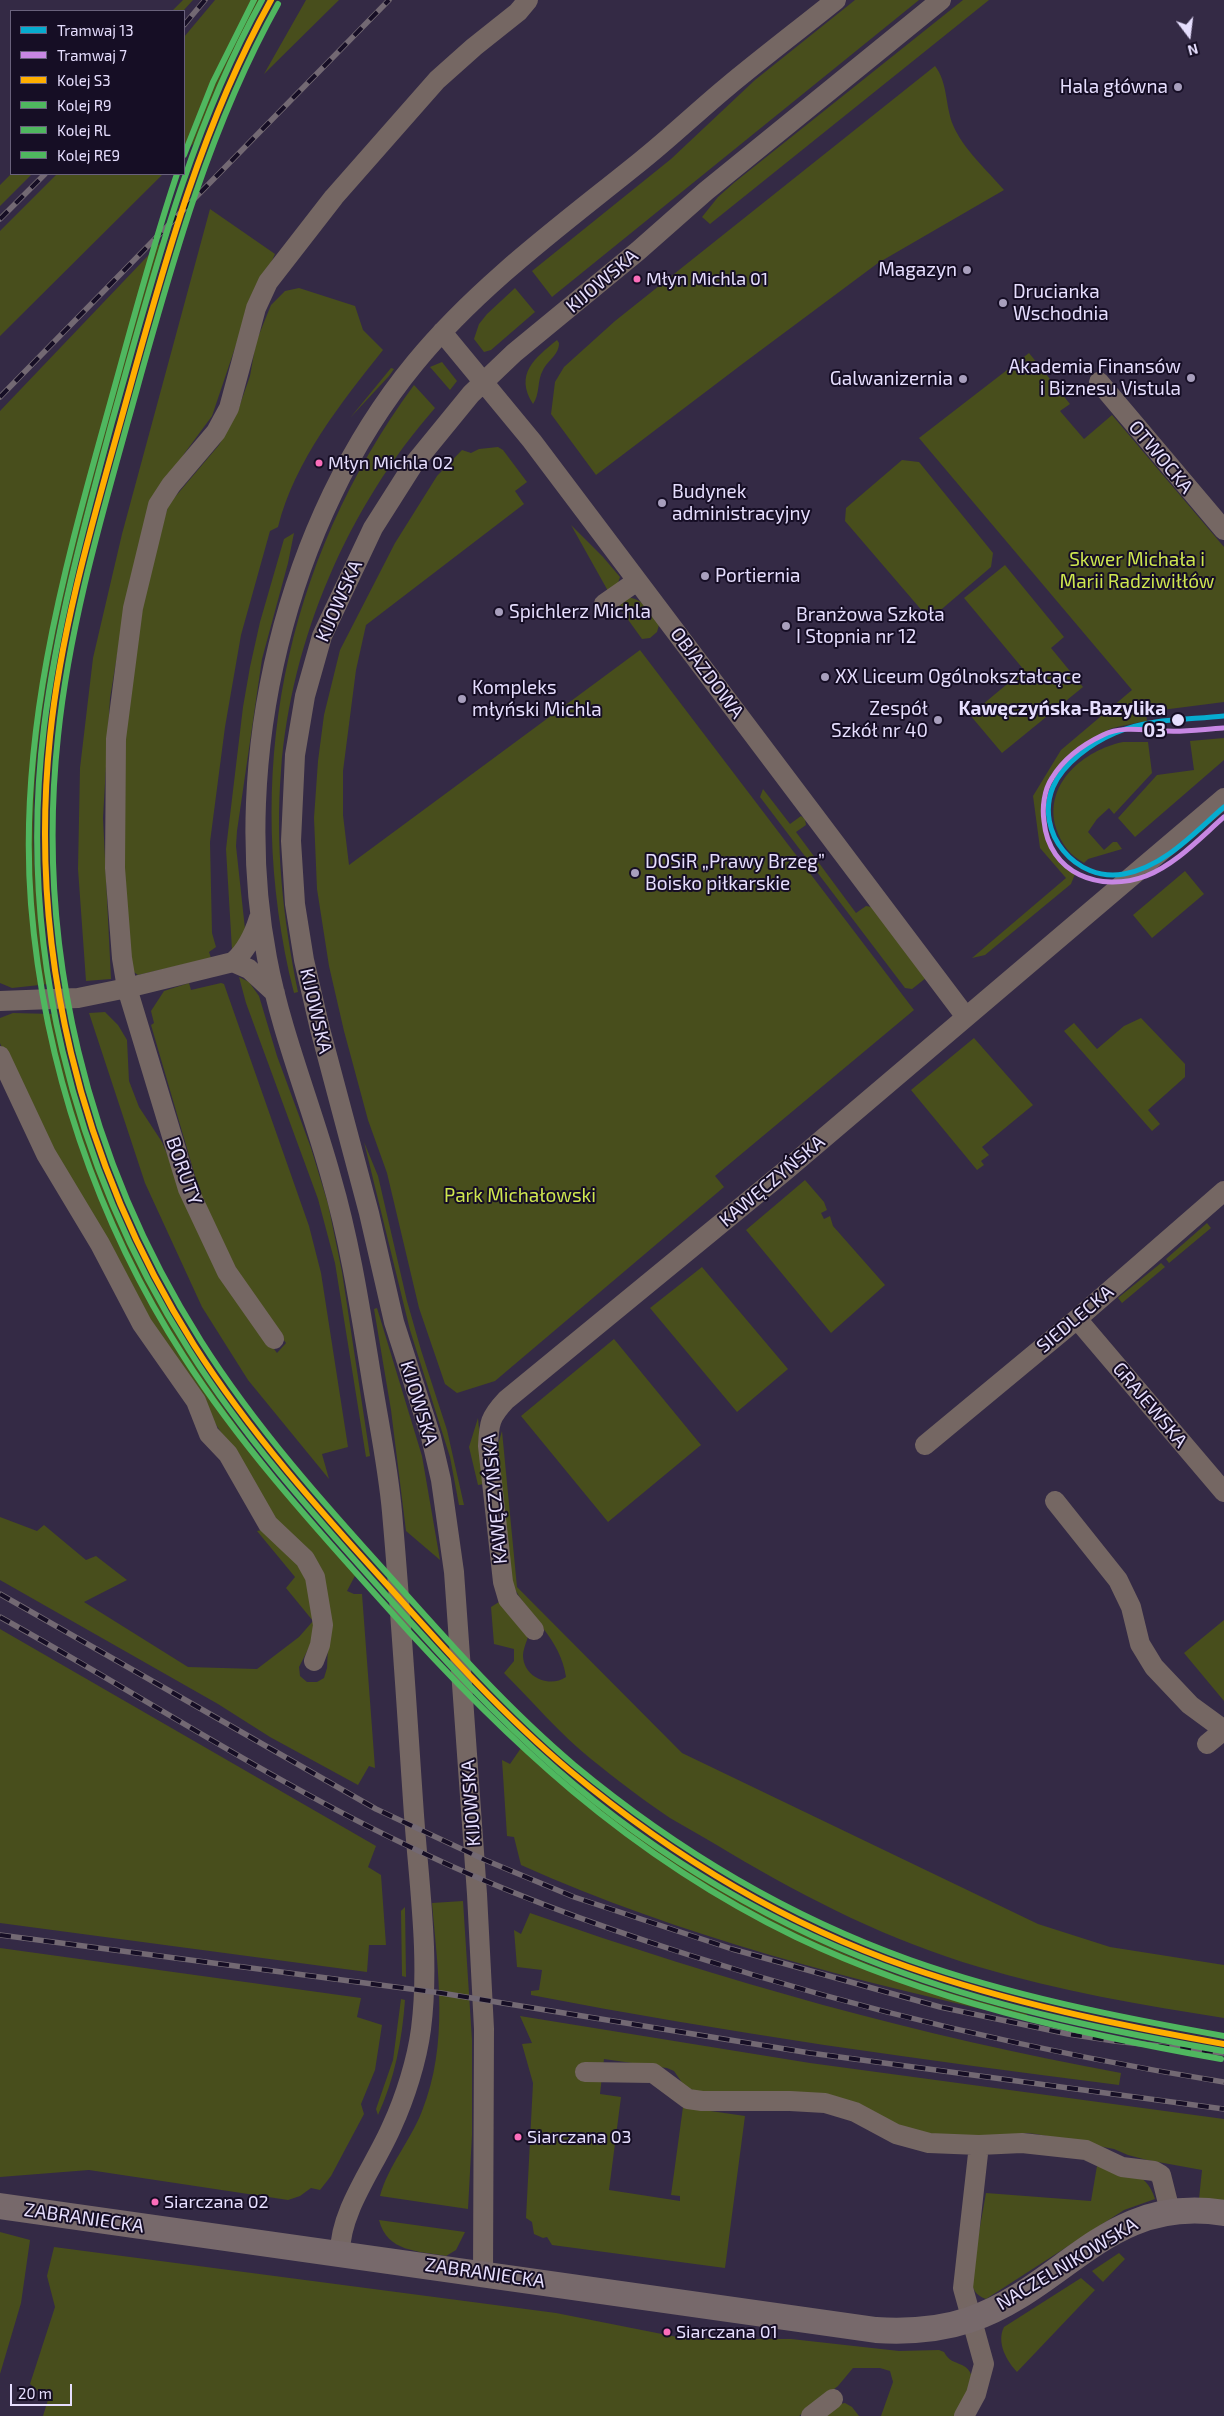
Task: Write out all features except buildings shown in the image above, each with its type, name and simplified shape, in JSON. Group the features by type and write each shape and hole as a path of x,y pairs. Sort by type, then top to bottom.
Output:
{"main road":[{"name":"ZABRANIECKA","path":"0,2206 876,2330 924,2330 970,2319"},
{"name":"NACZELNIKOWSKA","path":"970,2319 1008,2302 1126,2224 1140,2218 1170,2211 1191,2209 1224,2213"}],"street":[{"name":"BORUTY","path":"274,1339 228,1272 188,1189 167,1128 127,988 122,958 115,868 116,739 133,608 158,505 171,485 216,432 229,408 256,308 268,282 334,197 437,80 474,46 518,12 528,0"},
{"name":"KIJOWSKA","path":"340,2253 340,2234 349,2211 395,2121 417,2051 423,1996 422,1916 392,1506 376,1406 346,1230 276,994 259,918 254,838 262,747 274,666 294,589 320,522 356,450 402,380 442,332 522,258 662,144 733,82 836,0"},
{"name":"KIJOWSKA","path":"483,2274 483,2012 459,1632 450,1543 441,1480 431,1437 394,1322 369,1213 308,977 295,904 291,841 292,786 300,724 312,669 322,636 362,548 390,500 442,426 484,380 638,251 706,190 941,0"},
{"name":"OBJAZDOWA","path":"442,332 484,380 532,441 966,1017"},
{"name":"OTWOCKA","path":"1099,382 1224,530"},
{"path":"604,604 637,580"},
{"name":"KAWĘCZYŃSKA","path":"534,1630 508,1599 503,1582 488,1446 488,1426 492,1415 506,1400 785,1172 1224,798"},
{"path":"233,962 248,943 259,918"},
{"path":"0,1001 78,998 233,962 249,969 276,994"},
{"path":"0,1056 46,1154 100,1244 142,1324 196,1402 209,1434 228,1454 268,1524 305,1559 315,1577 323,1625 320,1646 314,1661"},
{"name":"SIEDLECKA","path":"925,1445 1077,1319 1224,1191"},
{"name":"GRAJEWSKA","path":"1077,1319 1224,1492"},
{"path":"1055,1501 1118,1580 1131,1607 1140,1644 1154,1668 1190,1705 1224,1730 1207,1744"},
{"path":"585,2072 652,2073 688,2099 695,2100 825,2103 855,2112 896,2134 929,2143 979,2145 1022,2143 1086,2150 1122,2167 1154,2171 1161,2175 1170,2211"},
{"path":"964,2416 976,2394 984,2364 970,2319 963,2288 979,2145"},
{"path":"811,2416 833,2399"}],"green space":[{"path":"183,0 193,0 184,10 173,10"},
{"path":"215,0 263,0 231,60 197,140 185,152 185,36"},
{"path":"306,0 339,0 264,74"},
{"path":"855,0 919,0 552,297 532,271 671,159 755,80"},
{"path":"963,0 989,0 710,224 702,217 718,197 735,182"},
{"path":"935,66 942,80 950,117 957,134 969,151 1004,190 878,263 596,475 551,414 555,382 564,367 615,321"},
{"path":"10,175 31,175 0,206 0,185"},
{"path":"56,175 162,175 0,336 0,231"},
{"path":"210,209 275,254 241,330 212,416 184,454 128,590 110,698 103,818 111,979 86,981 78,869 80,768 93,658 122,534"},
{"path":"162,241 111,415 83,520 58,623 45,692 40,727 33,821 39,915 49,984 12,988 0,983 0,411"},
{"path":"299,288 355,306 363,330 383,350 321,433 296,479 278,527 270,531 241,635 225,727 210,842 212,933 216,947 209,952 211,958 138,975 131,970 120,857 123,730 151,556 169,504 219,445 237,413 250,376 256,342 271,305 285,291"},
{"path":"515,288 535,312 491,350 484,352 474,339 479,324"},
{"path":"557,340 559,347 541,374 537,396 533,404 528,393 526,375 541,353"},
{"name":"Skwer Michała i Marii Radziwiłłów","path":"1029,353 1070,404 1060,411 1084,439 1112,415 1224,547 1224,702 1146,712 1147,721 1110,729 1064,764 1048,785 1042,811 1049,841 1075,874 1071,884 985,955 972,958 1066,878 1040,848 1033,796 1061,750 1132,690 919,438"},
{"path":"442,362 457,381 450,390 430,367"},
{"path":"391,368 394,369 389,376 350,418"},
{"path":"414,385 435,408 404,447 376,488 351,532 329,577 311,624 297,673 287,722 281,771 279,826 284,910 298,992 294,993 279,912 272,832 274,753 285,675 304,599 333,525 369,453"},
{"name":"Park Michałowski","path":"498,447 503,450 527,482 515,491 524,504 366,625 356,670 343,771 343,815 349,865 640,650 914,1010 715,1176 724,1187 495,1381 457,1393 445,1384 419,1308 387,1173 368,1120 344,1031 329,966 317,889 314,818 318,761 324,715 340,650 395,543 437,476 462,450 471,453 479,449"},
{"path":"902,460 919,462 993,553 991,567 936,614 924,613 845,521 846,508"},
{"path":"571,525 620,577 618,583 608,591"},
{"path":"294,533 288,563 262,659 236,846 245,929 244,936 232,950 226,849 243,707 260,622 284,539"},
{"path":"1005,565 1064,637 1051,648 1083,687 1002,753 970,715 1024,670 964,598"},
{"path":"625,597 641,602 659,625 657,632 650,638 642,639 616,603"},
{"path":"1224,738 1224,760 1135,837 1118,818 1157,775 1194,770 1190,741"},
{"path":"1123,742 1148,742 1152,773 1114,814 1109,808 1097,819 1088,832 1104,850 1113,842 1117,842 1122,849 1088,859 1084,863 1074,856 1058,834 1054,812 1056,797 1061,784 1081,761 1108,746"},
{"path":"763,789 790,824 801,816 805,819 806,825 796,832 856,913 866,906 872,907 926,978 912,989 905,988 760,797"},
{"path":"1185,871 1204,894 1152,938 1133,915"},
{"path":"239,977 249,982 259,996 277,1056 311,1148 328,1204 342,1272 370,1456 366,1457 335,1263 318,1199 246,1003"},
{"path":"189,983 191,990 221,983 224,984 309,1226 321,1273 348,1447 322,1454 329,1479 248,1380 202,1307 145,1183 89,1013 105,1012 118,1025 127,1040 129,1081 139,1107 162,1142 187,1203 221,1276 277,1353 286,1343 252,1295 223,1247 202,1200 151,1025 154,1023 151,1011 164,991"},
{"path":"13,1013 52,1014 84,1134 105,1191 129,1246 156,1299 221,1403 258,1454 357,1572 347,1591 354,1594 362,1594 375,1768 369,1766 358,1785 270,1737 218,1704 0,1580 0,1517 37,1531 44,1525 86,1560 96,1556 127,1580 84,1602 188,1667 257,1669 299,1637 313,1621 286,1588 295,1577 257,1531 262,1530 298,1558 307,1569 318,1606 317,1632 299,1667 300,1676 307,1682 317,1682 324,1678 327,1668 329,1623 323,1584 315,1563 303,1548 273,1522 229,1445 135,1298 69,1182 0,1043 0,1018"},
{"path":"1141,1018 1185,1064 1185,1077 1148,1110 1160,1124 1152,1131 1064,1031 1074,1023 1097,1049 1124,1026"},
{"path":"974,1038 1033,1105 982,1147 989,1155 981,1161 984,1165 977,1170 911,1090"},
{"path":"364,1142 378,1176 407,1301 447,1430 464,1505 459,1505 450,1457 410,1330"},
{"path":"805,1180 824,1202 827,1210 821,1213 824,1219 830,1216 833,1226 885,1285 831,1333 746,1230"},
{"path":"1207,1223 1211,1228 1169,1263 1166,1259"},
{"path":"1161,1263 1165,1267 1122,1303 1118,1298"},
{"path":"702,1267 788,1369 737,1412 650,1308"},
{"path":"377,1308 422,1456 440,1560 406,1531 391,1410 374,1309"},
{"path":"614,1339 701,1445 608,1522 521,1416"},
{"path":"478,1418 484,1484 478,1485 469,1447"},
{"path":"502,1431 517,1587 682,1753 1038,1924 1110,1947 1224,1965 1224,2018 1070,1990 1009,1976 946,1957 882,1932 790,1887 670,1818 591,1759 557,1728 504,1673 514,1661 514,1649 494,1644 491,1607 499,1602 528,1637 523,1656 524,1664 528,1670 539,1679 546,1681 560,1680 566,1677 558,1651 512,1584 498,1445"},
{"path":"1224,1620 1224,1701 1184,1653"},
{"path":"0,1629 376,1846 368,1867 381,1875 386,1945 369,1945 367,1972 0,1923"},
{"path":"508,1728 572,1787 607,1813 669,1857 750,1906 806,1936 864,1962 945,1991 1027,2014 1026,2019 897,1989 769,1955 644,1914 582,1891 521,1865 514,1837 507,1836 502,1760 510,1764 521,1748 503,1731"},
{"path":"463,1901 472,2040 472,2135 468,2209 380,2196 388,2174 422,2111 436,2060 439,2034 439,1982 432,1903"},
{"path":"405,1907 406,1977 402,1976 401,1911"},
{"path":"530,1913 675,1961 822,2005 971,2042 1121,2073 1119,2085 824,2045 677,2022 531,1995 531,1991 539,1990 542,1970 517,1967 514,1930 521,1934"},
{"path":"0,1948 361,1998 357,2017 382,2025 375,2070 361,2104 364,2114 331,2176 320,2190 311,2188 300,2196 288,2200 89,2170 0,2177"},
{"path":"401,1999 405,2000 400,2044 389,2087 378,2115 376,2109 393,2060"},
{"path":"520,2016 810,2063 1224,2119 1224,2202 1199,2199 1202,2170 1147,2160 1114,2149 1026,2133 990,2140 922,2136 870,2112 711,2097 685,2087 674,2071 667,2068 604,2059 600,2094 621,2097 609,2190 680,2201 680,2196 671,2195 683,2107 745,2116 725,2268 552,2245 547,2237 543,2238 534,2234 532,2222 526,2218 533,2083 522,2044 532,2043"},
{"path":"1097,2166 1132,2173 1140,2177 1151,2189 1155,2199 1124,2210 986,2299 979,2296 973,2288 971,2277 986,2193 1091,2201"},
{"path":"379,2220 465,2232 456,2250 446,2256 415,2251 396,2244 383,2231"},
{"path":"0,2232 30,2240 21,2303 0,2374"},
{"path":"54,2247 556,2313 677,2337 678,2335 709,2339 791,2339 899,2351 939,2350 968,2369 972,2382 968,2396 958,2416 881,2416 893,2382 890,2371 880,2368 853,2368 838,2386 799,2416 43,2416 48,2400 30,2384 55,2307 47,2276"},
{"path":"1119,2253 1125,2259 1103,2282 1092,2271"},
{"path":"1081,2278 1095,2290 1017,2372 1006,2357 1002,2345 1001,2339 1004,2327"},
{"path":"845,2403 852,2407 859,2416 820,2416 833,2405"}],"railway":[{"path":"185,24 205,0"},
{"path":"0,397 389,0"},
{"path":"0,219 44,175"},
{"path":"0,1594 376,1809 485,1860 574,1897 732,1949 940,2007 1068,2034 1224,2053"},
{"path":"0,1617 262,1769 368,1827 455,1868 554,1908 621,1933 689,1955 887,2012 1021,2044 1156,2071 1224,2082"},
{"path":"0,1935 441,1993 810,2053 1224,2109"}],"tram line":[{"name":"13","path":"1224,716 1155,722 1128,728 1106,737 1079,755 1058,778 1053,787 1049,804 1049,821 1054,837 1063,851 1075,862 1090,871 1106,875 1124,874 1139,870 1166,856 1224,807"},
{"name":"7","path":"1223,728 1188,731 1127,729 1103,735 1088,743 1062,764 1049,783 1043,810 1048,839 1056,854 1066,866 1080,875 1095,880 1111,882 1129,881 1157,871 1187,850 1224,817"}],"rail line":[{"name":"RE9","path":"185,152 213,82 254,0"},
{"name":"R9","path":"262,0 236,50 193,153 142,313 92,497 64,611 44,727 38,809 39,890 47,971 62,1051 85,1129 113,1206 148,1279 189,1350 233,1415 257,1446 333,1535 468,1684 533,1748 595,1802 678,1861 721,1888 812,1936 858,1956 945,1987 1023,2010 1102,2028 1223,2051"},
{"name":"S3","path":"271,0 245,50 222,101 202,153 167,259 79,577 55,697 50,737 45,817 47,896 56,975 71,1053 93,1129 120,1204 154,1276 194,1345 238,1409 287,1471 477,1683 546,1750 608,1802 689,1859 730,1884 773,1908 862,1950 986,1992 1104,2021 1224,2044"},
{"name":"RL","path":"278,4 229,104 209,156 174,261 86,577 63,696 58,736 53,815 55,895 63,973 78,1050 100,1126 127,1200 161,1272 201,1341 245,1405 293,1466 343,1525 481,1676 550,1744 612,1795 692,1852 733,1877 820,1923 864,1942 948,1973 1026,1995 1105,2013 1224,2036"},
{"name":"RE9","path":"177,175 131,326 74,537 60,597 37,719 31,780 29,842 31,904 38,964 48,1024 62,1082 80,1140 101,1197 125,1252 153,1305 184,1357 229,1422 305,1515 357,1574 476,1702 524,1748 624,1832 678,1870 735,1905 796,1937 847,1960 951,1997 1004,2012 1112,2038 1221,2059"}],"place":[{"name":"Hala główna","path":"1178,87"},
{"name":"Magazyn","path":"967,270"},
{"name":"Młyn Michla 01","path":"637,279"},
{"name":"Drucianka Wschodnia","path":"1003,303"},
{"name":"Akademia Finansów i Biznesu Vistula","path":"1191,378"},
{"name":"Galwanizernia","path":"963,379"},
{"name":"Młyn Michla 02","path":"319,463"},
{"name":"Budynek administracyjny","path":"662,503"},
{"name":"Portiernia","path":"705,576"},
{"name":"Spichlerz Michla","path":"499,612"},
{"name":"Branżowa Szkoła I Stopnia nr 12","path":"786,626"},
{"name":"XX Liceum Ogólnokształcące","path":"825,677"},
{"name":"Kompleks młyński Michla","path":"462,699"},
{"name":"Zespół Szkół nr 40","path":"938,720"},
{"name":"Kawęczyńska-Bazylika 03","path":"1178,720"},
{"name":"DOSiR „Prawy Brzeg” Boisko piłkarskie","path":"635,873"},
{"name":"Siarczana 03","path":"518,2137"},
{"name":"Siarczana 02","path":"155,2202"},
{"name":"Siarczana 01","path":"667,2332"}]}
